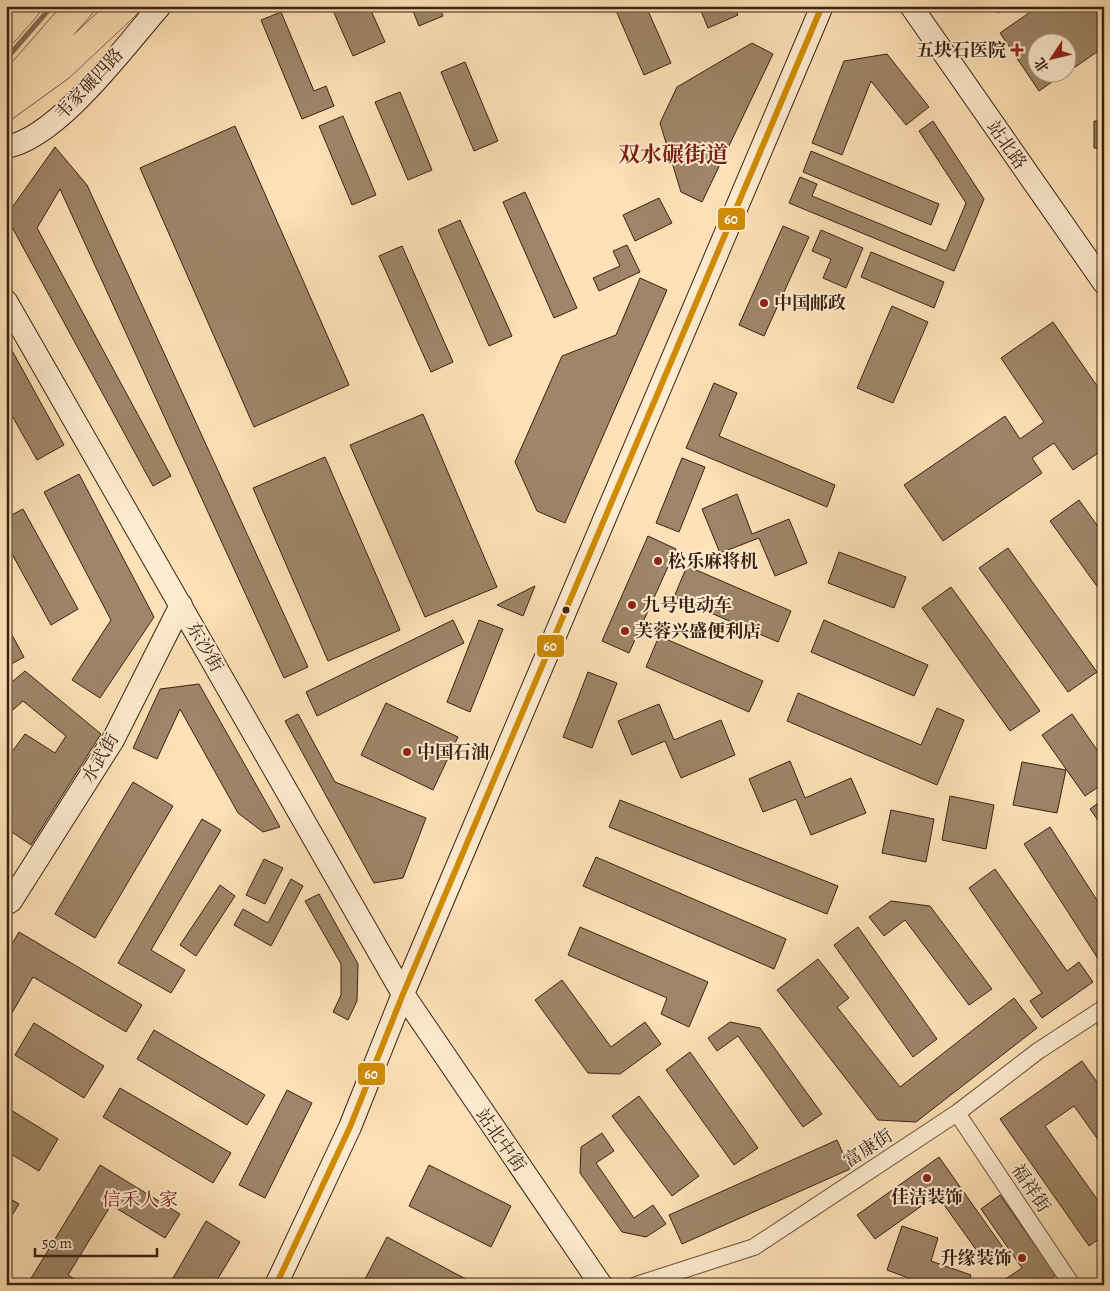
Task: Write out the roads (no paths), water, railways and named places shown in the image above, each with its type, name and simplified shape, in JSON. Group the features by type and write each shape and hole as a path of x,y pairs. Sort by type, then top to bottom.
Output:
{"highway":[{"path":"6,30 27,6"},
{"path":"6,91 80,6"},
{"path":"6,106 60,67 125,6"}],"street":[{"name":"韦家碾四路","path":"6,147 32,138 59,118 160,6"},
{"path":"276,1285 350,1127 403,994 822,6"},
{"name":"站北路","path":"911,6 1097,261 1104,283"},
{"name":"东沙街","path":"6,302 403,994"},
{"name":"水武街","path":"6,904 10,901 113,740 181,605"},
{"name":"站北中街","path":"403,994 601,1285"},
{"name":"富康街","path":"636,1285 754,1247 958,1113 1038,1051 1104,1008"},
{"name":"福祥街","path":"958,1113 1072,1285"}],"waterway":[{"path":"6,59 52,6"}],"place":[{"name":"五块石医院","path":"1017,50"},
{"name":"中国邮政","path":"764,303"},
{"name":"松乐麻将机","path":"658,561"},
{"name":"九号电动车","path":"632,605"},
{"name":"芙蓉兴盛便利店","path":"625,631"},
{"name":"中国石油","path":"407,752"},
{"name":"佳洁装饰","path":"927,1178"},
{"name":"升缘装饰","path":"1022,1258"}],"district":[{"name":"双水碾街道","path":"673,154"},
{"name":"信禾人家","path":"140,1199"}]}
